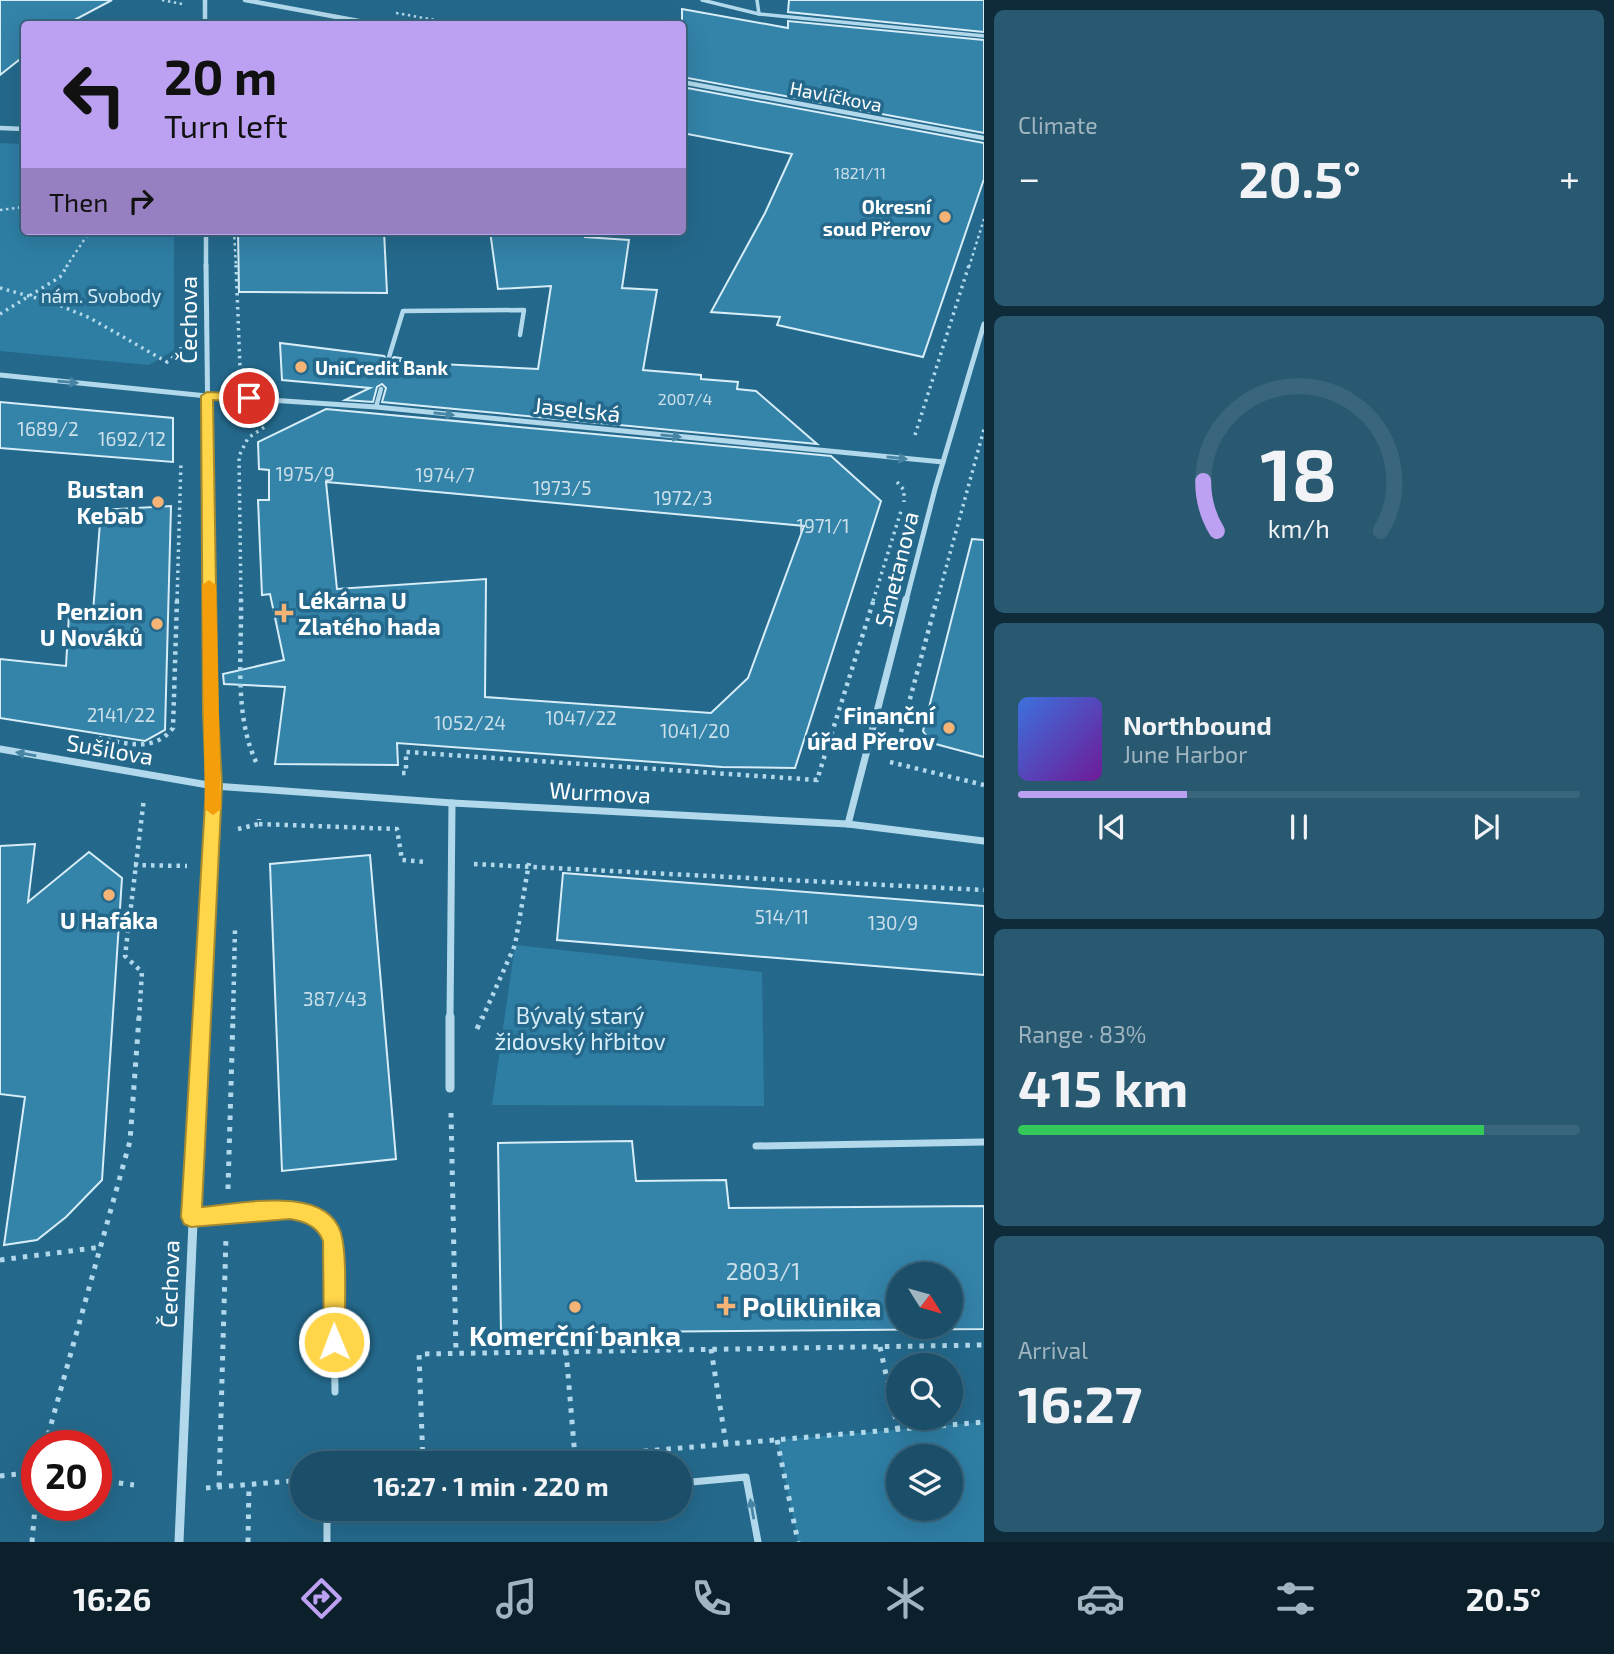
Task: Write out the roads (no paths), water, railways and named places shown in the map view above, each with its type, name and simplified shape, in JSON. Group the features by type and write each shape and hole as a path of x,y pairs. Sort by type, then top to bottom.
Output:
{"street":[{"path":"205,0 205,21"},
{"path":"245,0 359,21"},
{"name":"Havlíčkova","path":"686,83 984,138"},
{"path":"0,128 21,129"},
{"name":"Čechova","path":"178,1542 191,1217 214,786 206,235"},
{"name":"Smetanova","path":"848,824 943,462 984,324"},
{"path":"0,376 207,396"},
{"name":"Jaselská","path":"207,396 376,407 943,462"},
{"name":"Sušilova","path":"0,749 214,786"},
{"name":"Wurmova","path":"214,786 452,803 848,824 984,841"},
{"path":"450,1088 452,803"}],"lane":[{"path":"702,0 759,14 984,36"},
{"path":"757,0 759,14"},
{"path":"389,357 403,311 524,310 520,335"},
{"path":"376,407 381,389"},
{"path":"756,1146 980,1142"},
{"path":"191,1217 302,1211 317,1218 330,1231 333,1241 335,1392"},
{"path":"692,1482 746,1476 758,1542"},
{"path":"327,1521 327,1542"}],"place":[{"name":"Okresní soud Přerov","path":"945,217"},
{"name":"UniCredit Bank","path":"301,367"},
{"name":"Bustan Kebab","path":"158,502"},
{"name":"Lékárna U Zlatého hada","path":"284,613"},
{"name":"Penzion U Nováků","path":"157,624"},
{"name":"Finanční úřad Přerov","path":"949,728"},
{"name":"U Hafáka","path":"109,895"},
{"name":"Poliklinika","path":"726,1306"},
{"name":"Komerční banka","path":"575,1307"}],"park label":[{"name":"nám. Svobody","path":"101,295"},
{"name":"Bývalý starý židovský hřbitov","path":"580,1028"}]}
